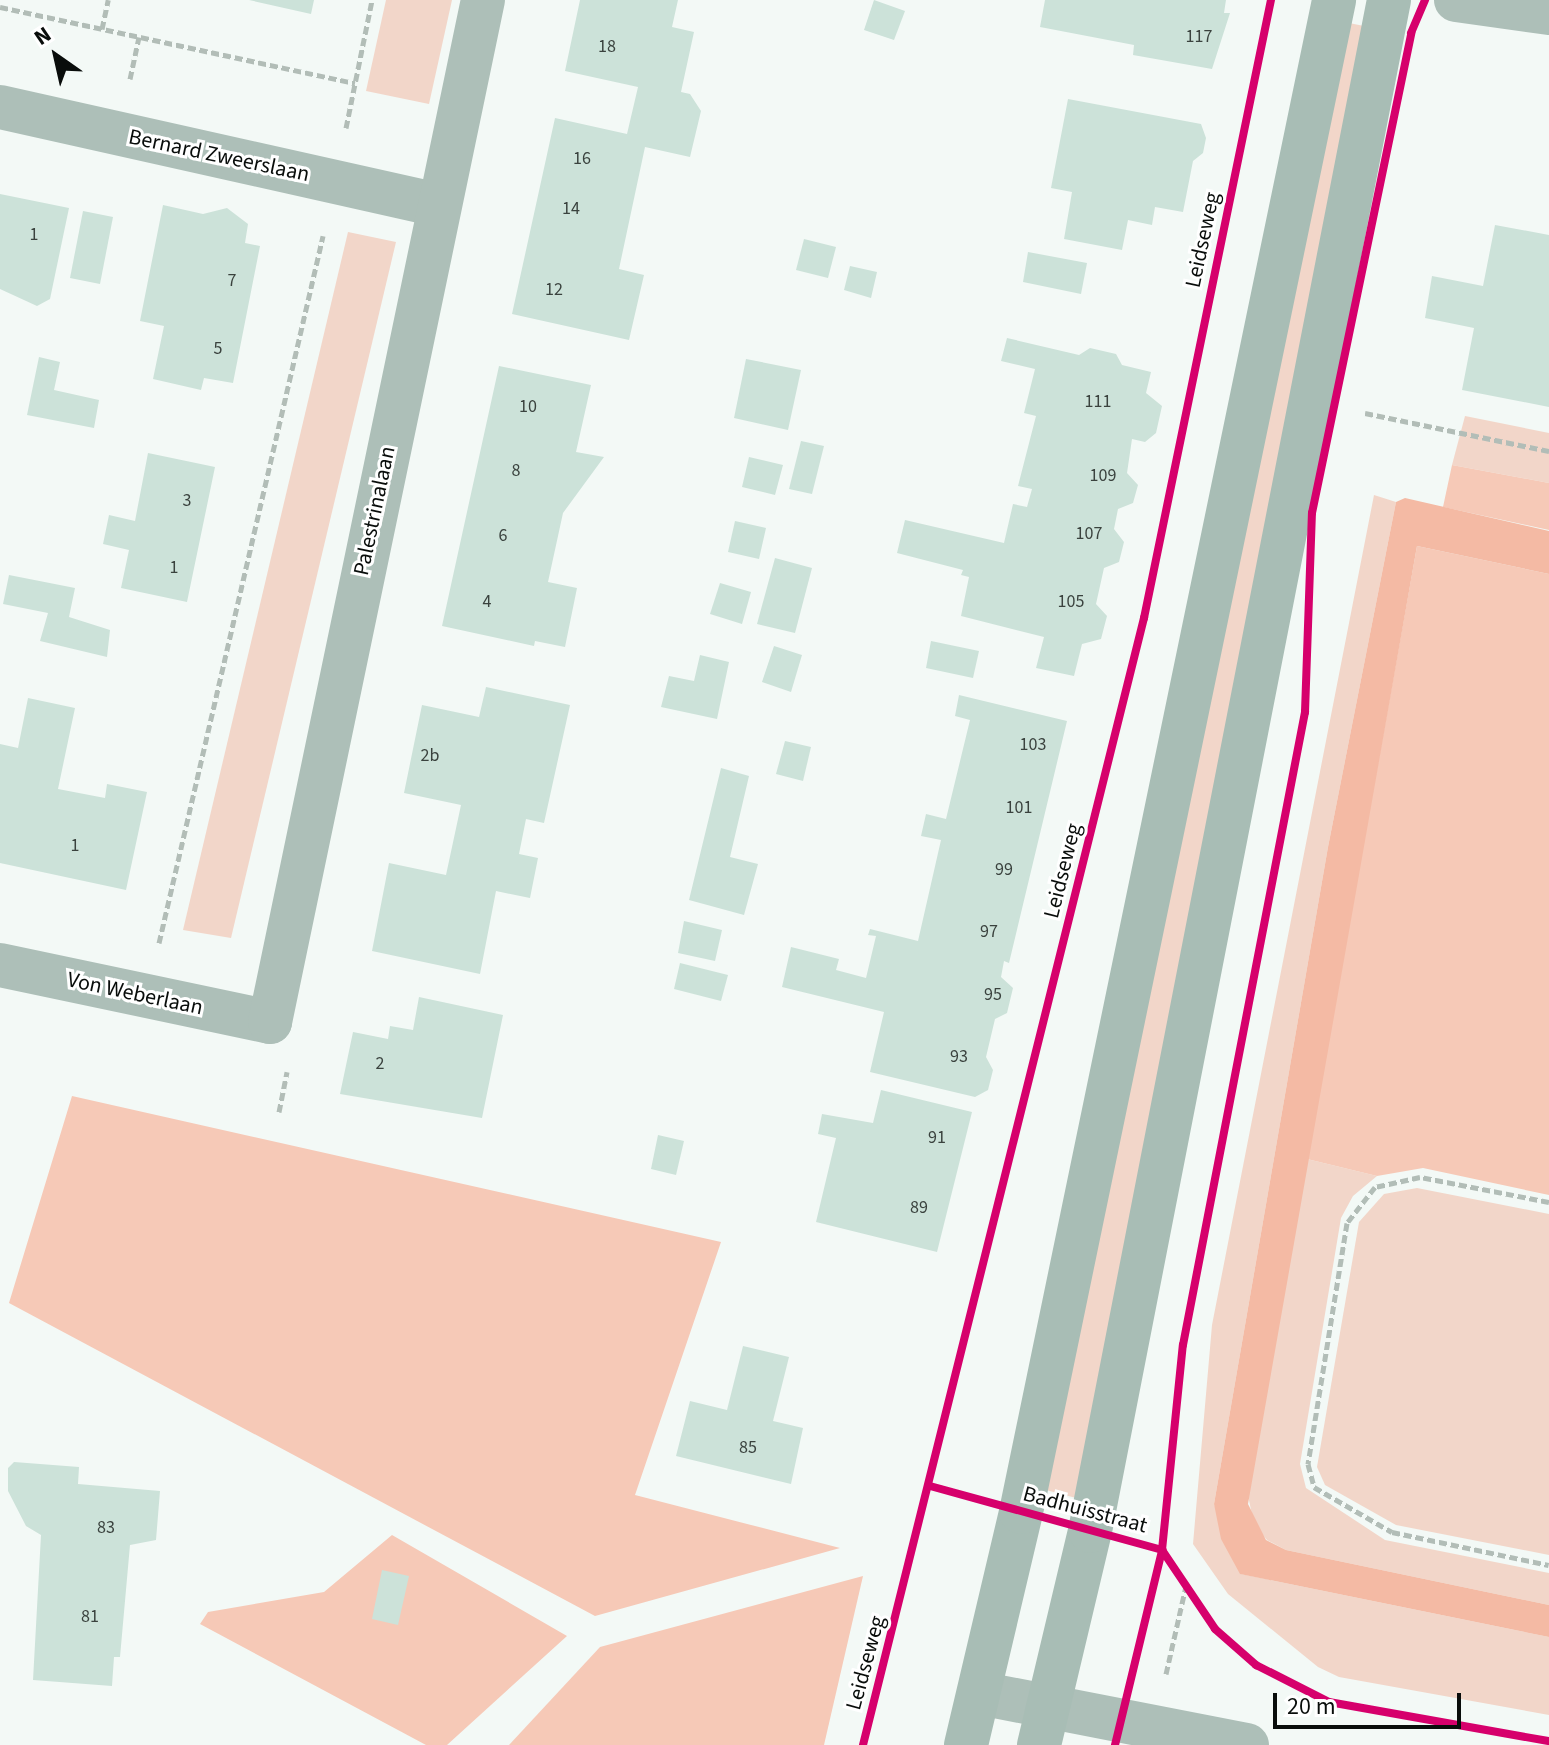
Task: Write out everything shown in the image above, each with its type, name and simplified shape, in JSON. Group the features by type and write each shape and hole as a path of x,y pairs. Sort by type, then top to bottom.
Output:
{"main road":[{"path":"966,1745 1334,0"},
{"path":"1044,1726 1094,1515 1389,0"}],"street":[{"name":"Palestrinalaan","path":"270,1022 483,0"},
{"path":"1456,0 1549,13"},
{"name":"Bernard Zweerslaan","path":"0,107 438,205"},
{"name":"Von Weberlaan","path":"0,965 270,1022"},
{"path":"979,1693 1044,1726 1153,1728 1247,1745"}],"path":[{"path":"102,29 108,0"},
{"path":"146,998 335,181 372,0"},
{"path":"0,7 355,83"},
{"path":"1364,413 1549,451"},
{"path":"1549,1202 1420,1177 1375,1187 1347,1223 1308,1464 1314,1487 1392,1532 1549,1565"},
{"path":"1178,1574 1193,1597"},
{"path":"1153,1728 1186,1586"}],"shaded area":[{"path":"386,0 452,0 429,104 366,91"},
{"path":"1349,23 1369,27 1076,1498 1042,1489"},
{"path":"348,232 396,242 231,938 183,930"},
{"path":"1465,416 1549,433 1549,483 1452,465"},
{"path":"1452,465 1549,483 1549,530 1443,507"},
{"path":"1374,495 1396,502 1328,847 1214,1504 1241,1574 1549,1637 1549,1715 1339,1677 1318,1667 1228,1594 1193,1544 1212,1325"},
{"path":"1405,498 1549,531 1549,574 1417,546 1248,1504 1266,1540 1286,1550 1549,1605 1549,1637 1240,1574 1221,1539 1214,1504 1328,847 1396,502"},
{"path":"1417,546 1549,574 1549,1195 1423,1168 1377,1176 1307,1159"},
{"path":"72,1096 721,1242 635,1495 840,1548 595,1616 9,1303"},
{"path":"1307,1159 1377,1176 1353,1196 1341,1218 1300,1464 1306,1488 1385,1540 1549,1573 1549,1605 1286,1550 1267,1540 1254,1524 1247,1491"},
{"path":"1417,1188 1549,1214 1549,1555 1396,1525 1325,1485 1317,1467 1359,1222 1384,1194"},
{"path":"392,1535 567,1636 447,1745 426,1745 200,1624 208,1612 324,1592"},
{"path":"863,1576 824,1745 509,1745 600,1647"}],"building":[{"path":"249,0 314,0 311,14"},
{"path":"580,0 678,0 672,27 694,32 681,92 690,94 701,111 690,157 645,147 619,269 644,275 629,340 512,314 555,118 627,134 638,87 565,71"},
{"path":"874,0 905,11 894,40 864,30"},
{"path":"1045,0 1226,0 1224,13 1230,13 1212,69 1133,55 1134,45 1040,27"},
{"path":"1068,99 1201,124 1206,138 1203,153 1193,161 1183,212 1155,207 1152,225 1128,220 1122,250 1064,239 1072,192 1051,188"},
{"path":"0,194 69,208 50,299 37,306 0,289"},
{"path":"163,205 203,214 227,208 248,224 245,243 260,246 233,383 204,378 201,390 153,379 164,326 140,321"},
{"path":"83,211 113,217 100,284 70,278"},
{"path":"1495,225 1549,235 1549,407 1462,390 1474,328 1425,318 1432,276 1483,286"},
{"path":"804,239 836,247 828,278 796,270"},
{"path":"1028,252 1087,263 1081,294 1023,282"},
{"path":"850,266 877,272 871,298 844,290"},
{"path":"1007,338 1079,355 1090,348 1116,354 1122,365 1151,372 1146,393 1162,406 1156,433 1145,442 1132,439 1127,473 1138,485 1133,503 1118,509 1114,529 1124,542 1119,562 1104,568 1096,604 1107,616 1101,639 1082,644 1074,676 1036,668 1044,637 961,616 969,577 961,575 963,570 897,553 905,520 1004,543 1013,504 1027,507 1032,489 1018,486 1036,416 1024,413 1035,369 1001,361"},
{"path":"39,357 60,362 54,390 99,400 94,428 27,415"},
{"path":"746,359 801,370 788,430 734,418"},
{"path":"499,366 591,385 576,452 604,457 563,513 548,582 577,588 565,647 535,641 534,646 442,626"},
{"path":"801,441 824,446 812,494 789,489"},
{"path":"148,453 215,467 187,602 121,588 129,550 103,544 109,515 135,521"},
{"path":"749,457 783,465 775,495 742,487"},
{"path":"735,521 766,528 759,559 728,552"},
{"path":"775,558 812,568 795,633 757,624"},
{"path":"9,575 75,588 69,617 110,630 107,657 40,641 48,613 3,604"},
{"path":"720,583 751,592 742,624 710,614"},
{"path":"931,641 979,651 973,678 926,668"},
{"path":"774,646 802,655 791,692 762,682"},
{"path":"700,655 729,662 717,719 661,707 669,676 694,681"},
{"path":"486,687 570,705 544,823 526,819 519,854 538,858 530,898 496,891 480,974 372,951 389,863 446,875 461,805 404,793 422,705 479,717"},
{"path":"959,695 1067,721 1009,963 1004,961 1001,977 1013,988 1007,1013 995,1019 986,1057 993,1070 988,1090 975,1097 870,1072 884,1012 782,987 791,947 839,959 836,970 866,978 876,936 868,935 870,929 918,941 941,840 921,836 926,814 946,819 970,720 955,716"},
{"path":"28,698 75,708 58,789 105,798 107,784 147,792 126,890 0,863 0,744 18,748"},
{"path":"785,741 811,747 803,781 776,774"},
{"path":"721,768 749,776 730,857 758,864 744,915 689,900"},
{"path":"684,921 722,930 715,961 678,953"},
{"path":"680,963 728,975 721,1001 674,989"},
{"path":"419,997 503,1015 482,1118 340,1094 353,1032 388,1039 390,1026 413,1030"},
{"path":"881,1090 972,1112 937,1252 816,1222 836,1138 818,1134 822,1114 873,1123"},
{"path":"658,1135 684,1141 676,1175 651,1169"},
{"path":"743,1346 789,1357 773,1421 803,1428 791,1484 676,1456 690,1401 727,1410"},
{"path":"14,1462 79,1467 78,1484 160,1491 156,1540 130,1545 120,1657 114,1657 112,1686 33,1680 41,1535 26,1526 8,1491 8,1468"},
{"path":"382,1570 409,1576 398,1625 372,1619"}],"cycle path":[{"name":"Leidseweg","path":"863,1745 1144,618 1271,0"},
{"name":"Badhuisstraat","path":"1115,1745 1162,1550 1183,1345 1305,712 1312,513 1411,33 1425,0"},
{"name":"Badhuisstraat","path":"930,1486 1162,1550 1215,1629 1256,1665 1329,1702 1549,1741"}]}
